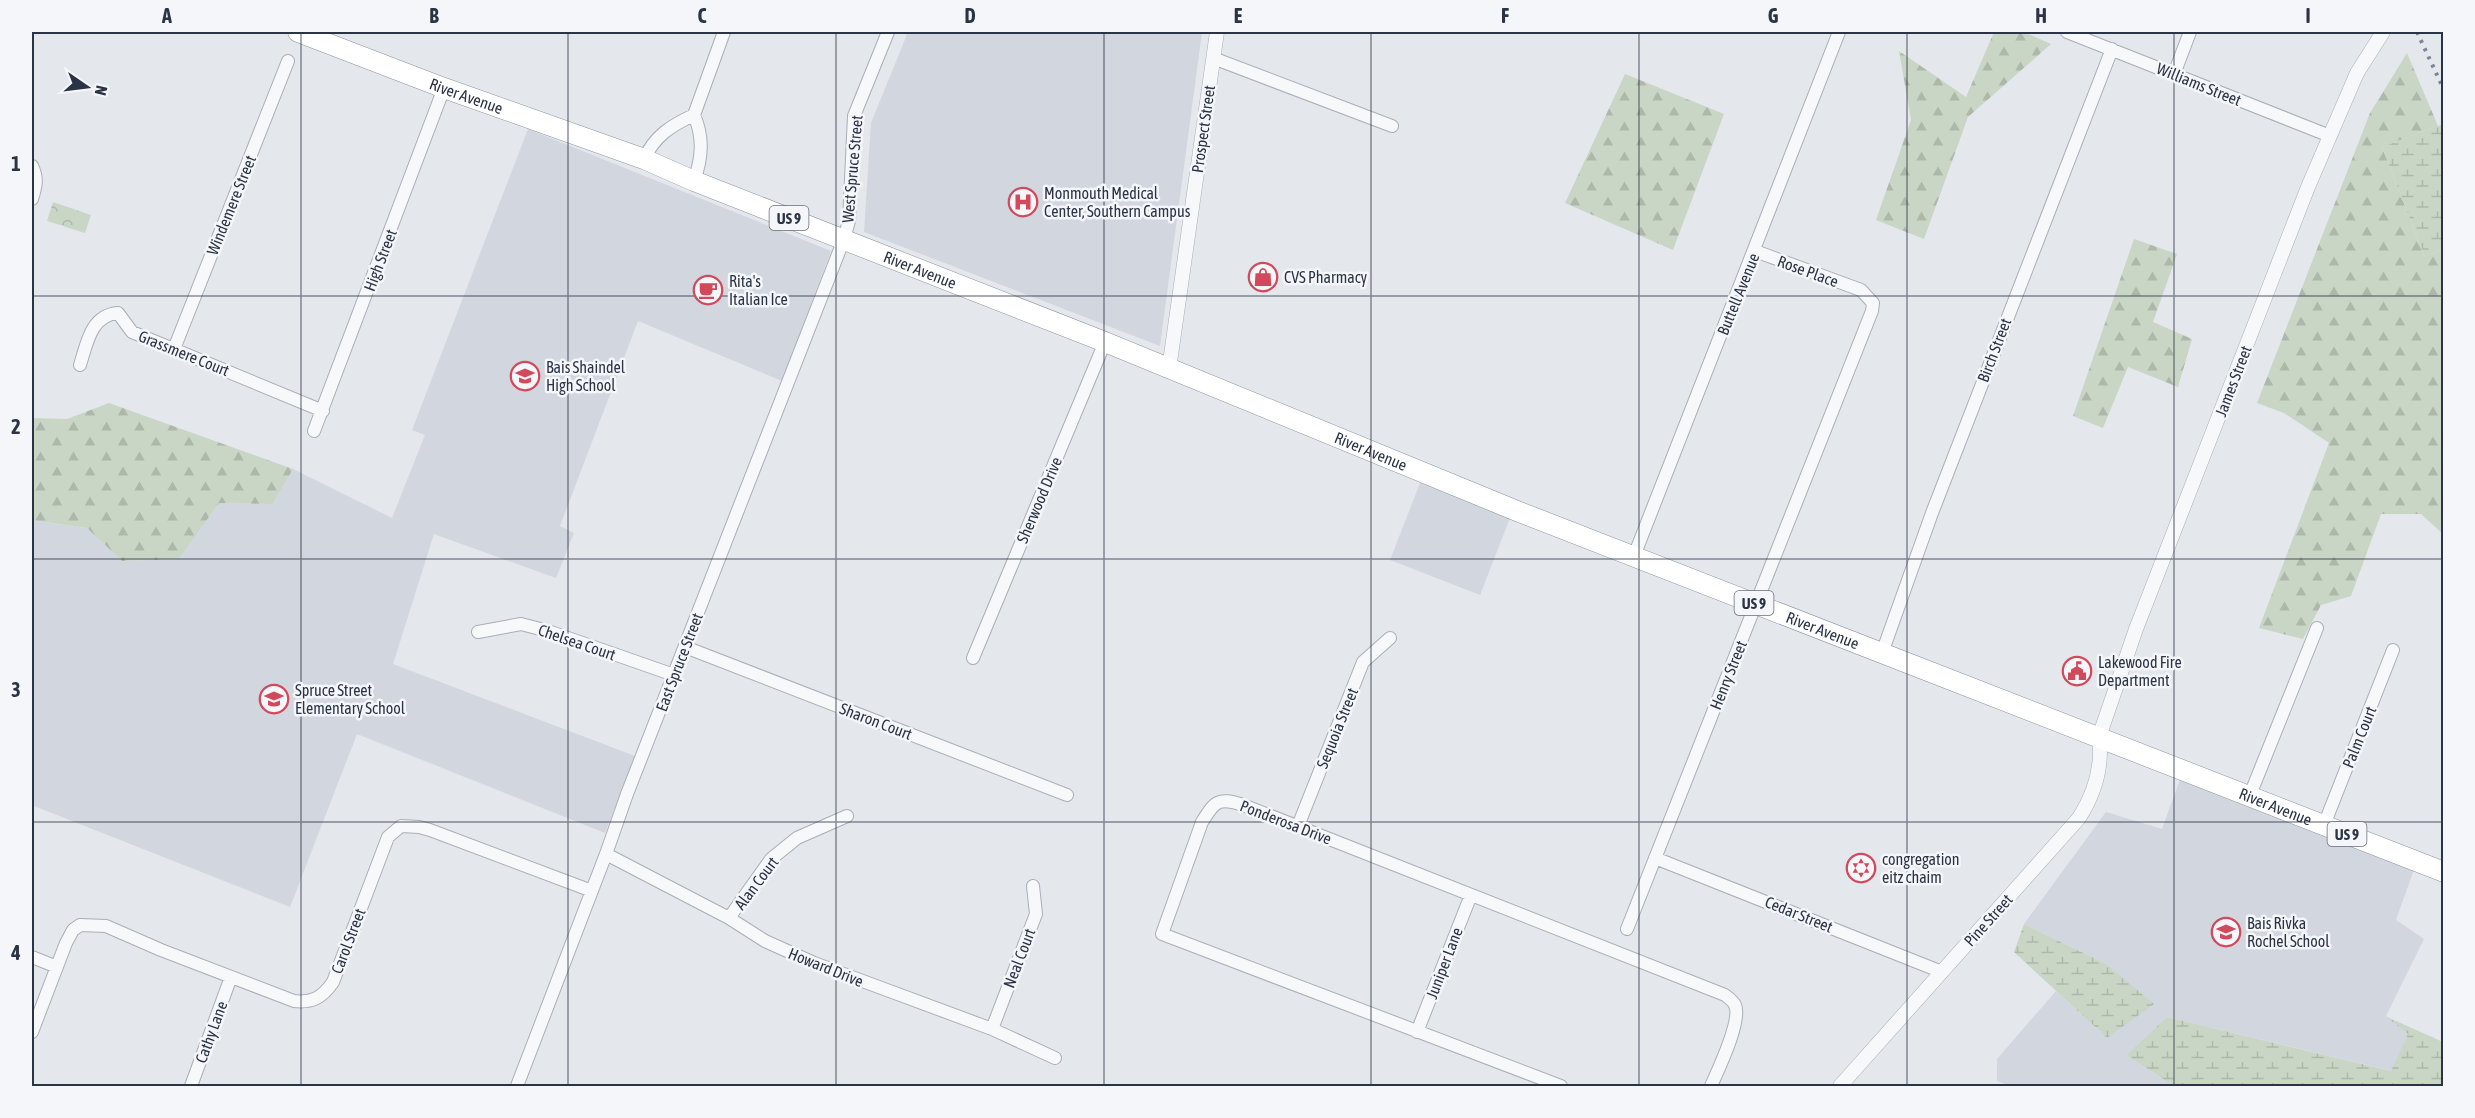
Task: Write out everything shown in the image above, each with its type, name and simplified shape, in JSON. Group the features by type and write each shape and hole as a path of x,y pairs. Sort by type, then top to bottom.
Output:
{"highway":[{"name":"River Avenue","path":"298,32 444,88 644,159 694,182 1105,342 1517,511 2444,872"}],"street":[{"path":"694,182 701,155 699,126 694,115 724,32"},
{"name":"West Spruce Street","path":"844,239 849,221 854,116 888,32"},
{"name":"Prospect Street","path":"1169,369 1217,32"},
{"name":"Buttell Avenue","path":"1634,556 1839,32"},
{"name":"Williams Street","path":"2067,32 2330,136"},
{"path":"2174,74 2190,32"},
{"name":"James Street","path":"2099,737 2136,628 2308,187 2356,73 2376,35"},
{"name":"Birch Street","path":"1882,652 1940,492 2112,49"},
{"path":"1212,58 1392,126"},
{"name":"Windemere Street","path":"174,349 288,61"},
{"name":"High Street","path":"314,431 444,88"},
{"path":"644,159 657,137 673,125 694,115"},
{"path":"32,166 36,173 36,185 32,199"},
{"name":"East Spruce Street","path":"517,1086 606,855 627,794 844,239"},
{"name":"Rose Place","path":"1755,251 1861,290"},
{"name":"Henry Street","path":"1627,929 1872,311 1873,303 1861,290"},
{"name":"Grassmere Court","path":"80,365 98,320 106,314 118,313 132,332 323,411"},
{"name":"Sherwood Drive","path":"973,658 1105,342"},
{"name":"Chelsea Court","path":"478,632 521,624 548,631 674,675"},
{"path":"2250,795 2317,628"},
{"name":"Sequoia Street","path":"1298,826 1363,662 1390,639"},
{"name":"Sharon Court","path":"685,647 1067,795"},
{"name":"Palm Court","path":"2324,825 2393,650"},
{"name":"Pine Street","path":"1840,1086 2079,818 2096,784 2101,753 2099,737"},
{"name":"Ponderosa Drive","path":"1561,1086 1161,934 1202,822 1211,807 1219,801 1228,800 1243,805 1725,995 1735,1003 1737,1012 1733,1030 1712,1086"},
{"name":"Alan Court","path":"729,918 771,859 797,838 847,816"},
{"name":"Carol Street","path":"32,1032 73,930 80,925 106,926 294,1001 305,1002 318,999 333,982 388,837 401,826 430,830 592,891"},
{"name":"Howard Drive","path":"606,855 729,918 765,941 814,963 992,1029 1055,1058"},
{"name":"Cedar Street","path":"1655,858 1942,972"},
{"name":"Neal Court","path":"992,1029 1036,914 1033,886"},
{"name":"Juniper Lane","path":"1417,1032 1471,895"},
{"path":"32,957 57,967"},
{"name":"Cathy Lane","path":"191,1086 231,977"}],"shaded area":[{"name":"Monmouth Medical Center, Southern Campus","path":"908,32 1202,32 1160,346 864,232 871,123"},
{"path":"528,129 831,251 782,381 638,321 560,526 574,533 556,578 434,534 393,664 635,756 605,833 357,734 290,907 34,806 32,810 32,520 87,528 122,561 179,559 219,503 273,504 293,469 392,518 425,435 412,430"},
{"path":"1422,478 1512,513 1480,595 1390,560"},
{"name":"Bais Rivka Rochel School","path":"2181,777 2415,867 2396,920 2424,939 2386,1016 2408,1034 2392,1071 2167,1017 2126,1055 2174,1086 2011,1086 1997,1081 1997,1059 2056,991 2107,1038 2106,964 2024,924 2106,812 2162,829"}],"green space":[{"path":"1994,32 2024,32 2051,44 1968,117 1924,239 1876,220 1911,120 1899,51 1966,97"},
{"path":"2407,53 2438,126 2382,147 2425,257 2443,248 2443,534 2421,514 2381,514 2351,596 2321,605 2303,639 2259,628 2329,443 2284,413 2257,403 2370,113"},
{"path":"1625,74 1724,114 1673,250 1565,203"},
{"path":"2443,124 2443,248 2425,257 2382,147"},
{"path":"53,202 91,215 85,233 47,221"},
{"path":"2134,239 2177,254 2153,322 2192,339 2178,387 2128,367 2103,428 2073,416"},
{"path":"109,403 293,469 273,504 219,503 179,559 122,561 87,528 32,520 32,418 67,419"},
{"path":"2024,924 2106,964 2154,1004 2107,1038 2014,952"},
{"path":"2385,1016 2443,1042 2443,1086 2174,1086 2126,1055 2167,1017 2391,1071 2408,1034"}],"railway":[{"path":"2417,32 2444,90"}],"place":[{"name":"Monmouth Medical Center, Southern Campus","path":"1023,202"},
{"name":"CVS Pharmacy","path":"1263,277"},
{"name":"Rita's Italian Ice","path":"708,290"},
{"name":"Bais Shaindel High School","path":"525,376"},
{"name":"Lakewood Fire Department","path":"2077,671"},
{"name":"Spruce Street Elementary School","path":"274,699"},
{"name":"congregation eitz chaim","path":"1861,868"},
{"name":"Bais Rivka Rochel School","path":"2226,932"}]}
